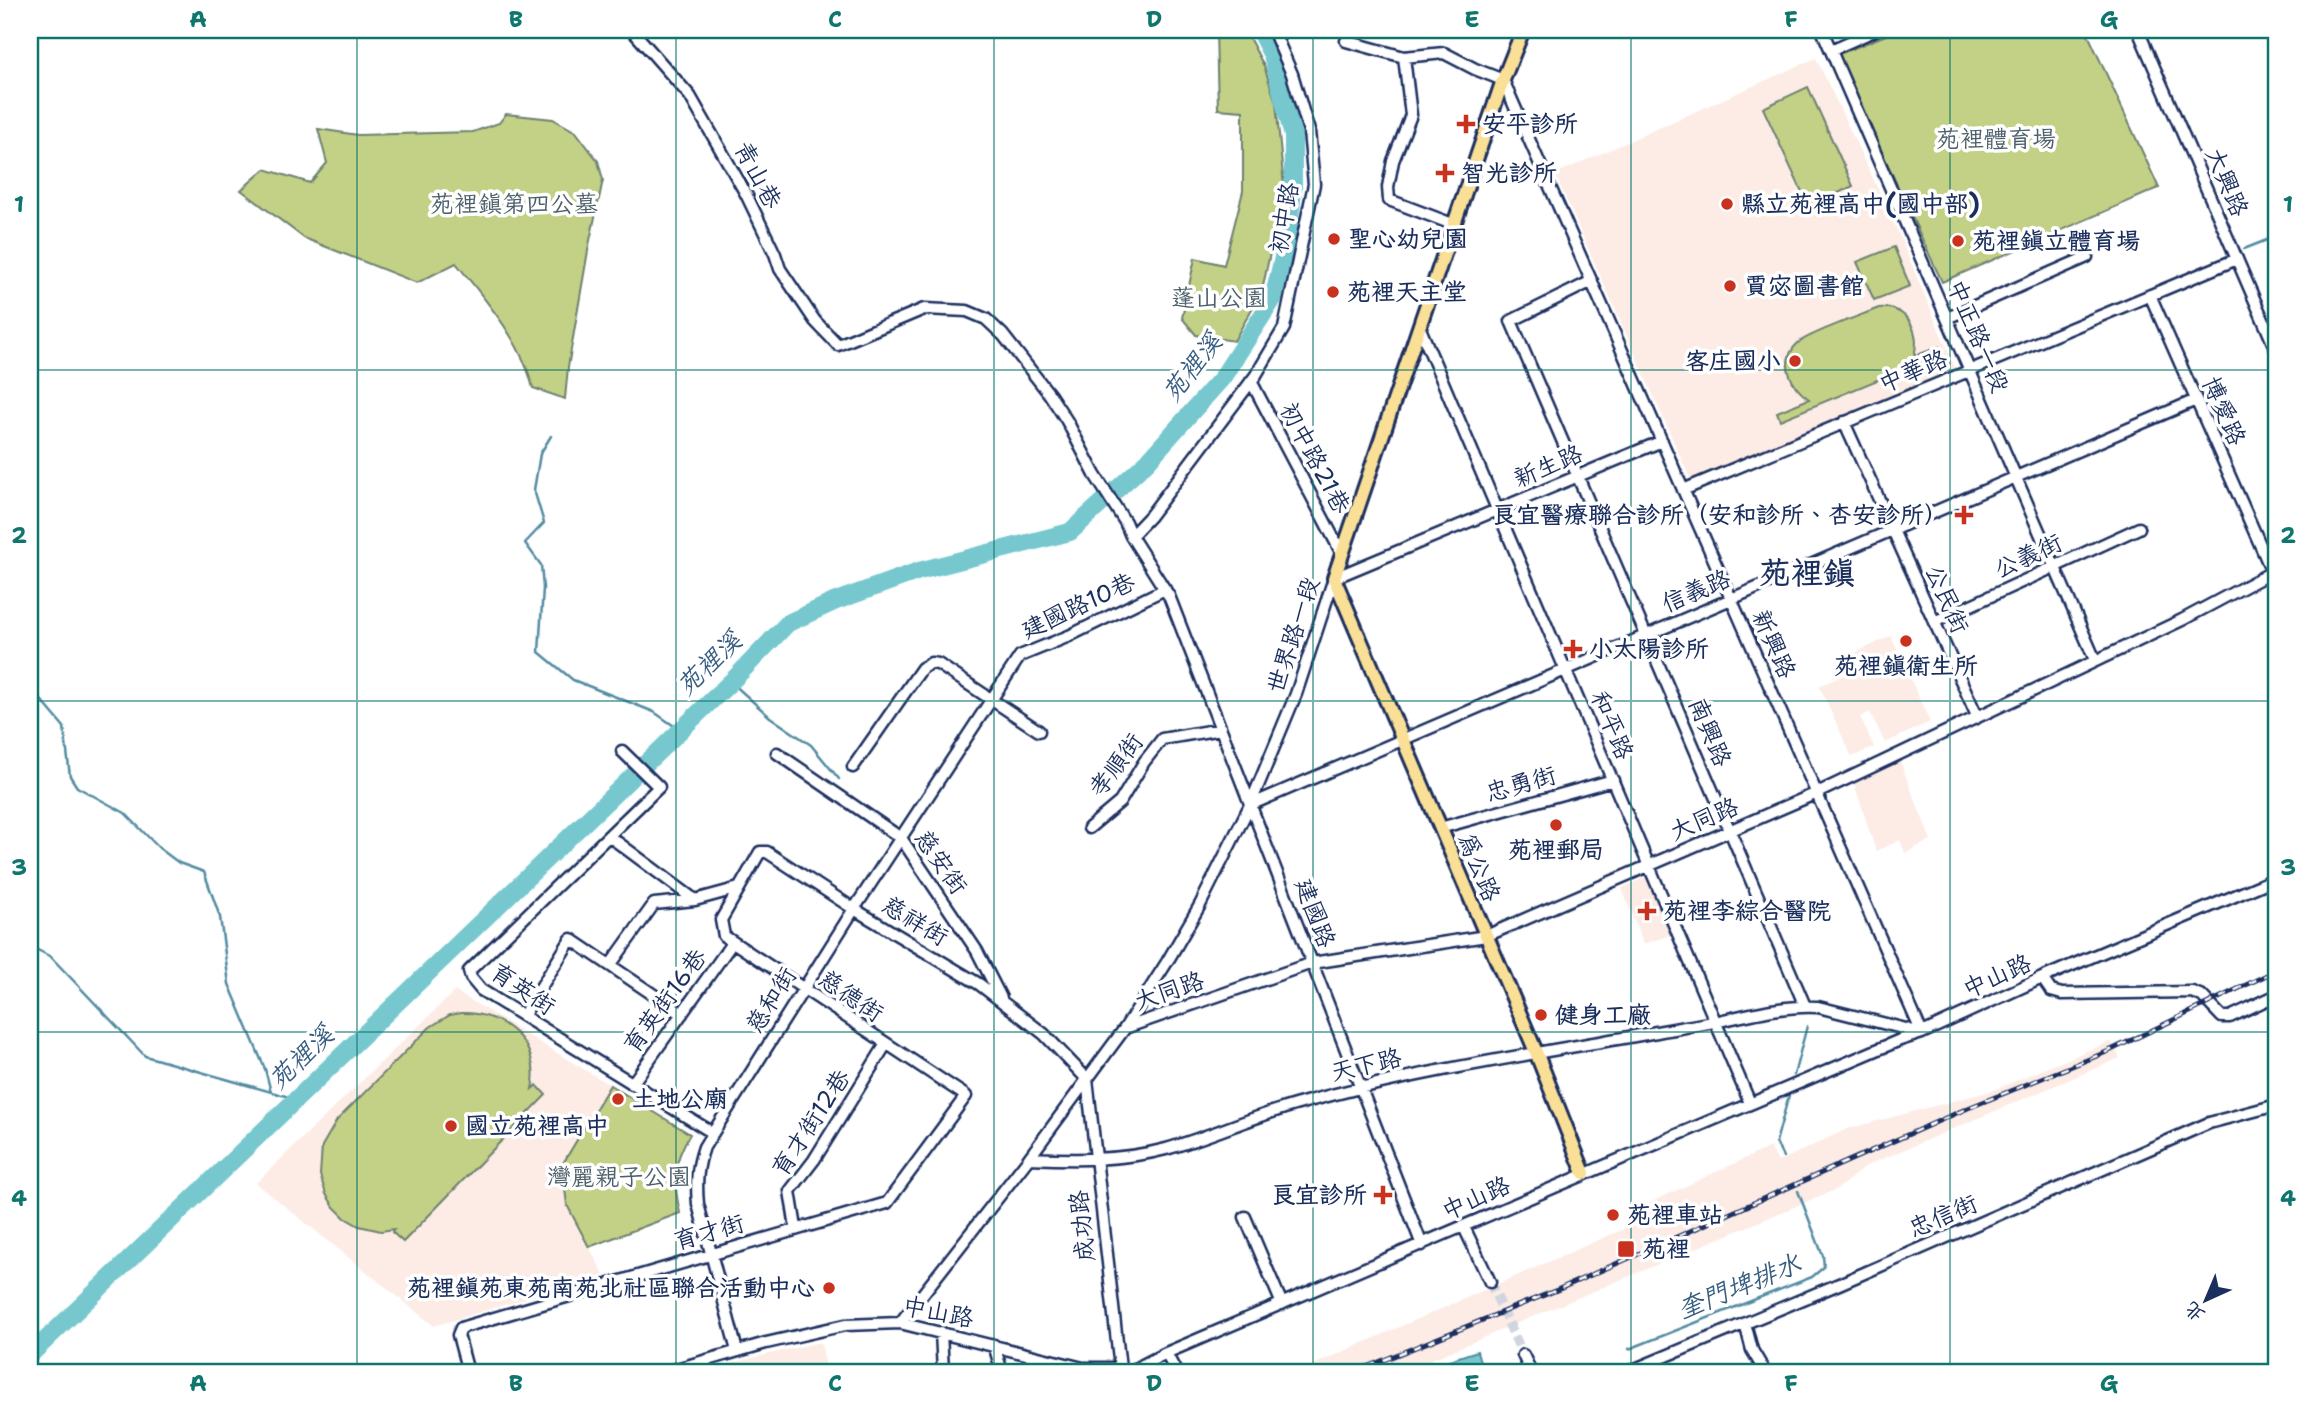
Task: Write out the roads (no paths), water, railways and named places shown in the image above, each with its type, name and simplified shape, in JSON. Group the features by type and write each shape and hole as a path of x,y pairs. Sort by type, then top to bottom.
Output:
{"main road":[{"name":"世界路一段","path":"1334,578 1503,79 1523,30"},
{"name":"為公路","path":"1334,578 1536,1052 1584,1173"}],"street":[{"name":"青山巷","path":"632,30 690,96 746,194 780,269 815,321 838,345"},
{"name":"初中路","path":"1131,536 1150,516 1251,381 1284,328 1314,184 1308,131 1292,74 1273,30"},
{"name":"中正路一段","path":"1822,30 2095,660"},
{"path":"1831,50 1877,30"},
{"name":"大興路","path":"2137,30 2277,352"},
{"path":"1346,41 1404,57 1444,52 1475,69 1503,79"},
{"path":"1404,57 1411,115 1393,161 1388,187 1389,200 1454,225"},
{"name":"新興路","path":"1503,79 1922,1033"},
{"path":"1947,318 2087,257"},
{"name":"中華路","path":"1684,489 2237,258"},
{"name":"南興路","path":"1592,281 1511,321 1805,1006"},
{"name":"博愛路","path":"2150,295 2277,583"},
{"name":"建國路","path":"838,345 924,309 967,311 986,319 1003,335 1050,395 1131,536 1167,592 1422,1245"},
{"name":"和平路","path":"1419,326 1750,1103"},
{"name":"初中路21巷","path":"1251,381 1342,554"},
{"name":"信義路","path":"1250,805 2196,400"},
{"name":"公民街","path":"1844,422 1977,716"},
{"name":"新生路","path":"1334,578 1662,441"},
{"name":"公義街","path":"1934,622 2139,528"},
{"name":"大同路","path":"1125,1028 1312,963 1486,936 1817,793 2182,620 2272,572"},
{"name":"世界路一段","path":"1029,1158 1125,1028 1200,905 1250,805 1296,694 1334,578"},
{"name":"建國路10巷","path":"992,701 1020,656 1167,592"},
{"path":"853,767 922,668 931,663 938,664 1039,731"},
{"name":"慈和街","path":"737,1351 698,1204 696,1184 699,1161 713,1133 802,989 992,701"},
{"name":"孝順街","path":"1089,828 1121,802 1137,773 1162,739 1221,729"},
{"name":"育英街","path":"622,751 659,787 469,971 481,990 713,1133"},
{"name":"慈安街","path":"777,753 901,838 977,951 1003,1002"},
{"name":"忠勇街","path":"1440,828 1613,780"},
{"path":"609,836 695,900"},
{"name":"慈祥街","path":"739,888 760,852 766,852 786,863 1003,1002 1044,1034 1087,1080"},
{"name":"中山路","path":"666,1372 737,1351 845,1325 900,1323 1083,1368 1126,1371 1584,1173 1922,1033 2042,978 2277,878"},
{"path":"611,964 654,904 695,900 739,888"},
{"path":"733,943 724,936 721,920 739,888"},
{"path":"523,1016 571,939 682,1014"},
{"name":"慈德街","path":"733,943 966,1096"},
{"name":"育英街16巷","path":"632,1084 733,943"},
{"path":"2042,978 2051,991 2062,994 2192,992 2202,996 2222,1017 2230,1017 2277,995"},
{"name":"天下路","path":"1029,1158 1096,1159 1165,1149 1286,1107 1360,1086 1536,1052 1715,1022 1746,1014 1805,1006 1818,1007 1922,1033"},
{"name":"育才街12巷","path":"796,1228 790,1191 814,1160 886,1044"},
{"name":"成功路","path":"1087,1080 1126,1371"},
{"name":"育才街","path":"468,1372 458,1343 461,1328 887,1203 966,1096"},
{"name":"忠信街","path":"1628,1372 1644,1369 2208,1123 2277,1105"},
{"path":"900,1323 1029,1158"},
{"path":"1244,1217 1282,1304"},
{"path":"1464,1227 1490,1282"},
{"path":"1745,1323 1752,1350 1765,1372"},
{"path":"941,1332 943,1372"},
{"path":"994,1345 1002,1372"},
{"path":"1166,1353 1176,1372"},
{"path":"1523,1355 1531,1372"}],"water":[{"path":"1477,1351 1483,1372 1432,1372 1431,1366"}],"waterway":[{"name":"苑裡溪","path":"30,1355 736,677 788,623 836,601 919,571 1070,532 1147,462 1222,378 1273,299 1287,241 1293,191 1293,136 1272,55 1259,30"},
{"path":"2244,249 2277,236"},
{"path":"551,436 540,454 534,490 544,523 525,543 541,565 543,588 539,652 573,680 654,712 680,730"},
{"path":"30,680 32,689 64,727 70,776 77,787 125,813 159,848 179,863 204,872 220,917 229,984 265,1069 271,1092"},
{"path":"731,682 770,717 811,745 839,779"},
{"path":"30,946 51,957 145,1056 296,1099"},
{"name":"奎門埤排水","path":"1794,1075 1807,1026"},
{"name":"奎門埤排水","path":"1783,1157 1776,1142 1789,1095"},
{"name":"奎門埤排水","path":"1629,1349 1812,1277 1824,1267 1823,1256 1798,1191"}],"tunnel":[{"path":"1490,1282 1523,1355"}],"railway":[{"path":"1354,1372 1557,1290 1968,1108 2109,1051 2277,970"}],"place":[{"name":"安平診所","path":"1466,124"},
{"name":"智光診所","path":"1445,173"},
{"name":"縣立苑裡高中(國中部)","path":"1727,204"},
{"name":"聖心幼兒園","path":"1334,239"},
{"name":"苑裡鎮立體育場","path":"1958,241"},
{"name":"賈宓圖書館","path":"1730,286"},
{"name":"苑裡天主堂","path":"1333,292"},
{"name":"客庄國小","path":"1795,361"},
{"name":"良宜醫療聯合診所（安和診所、杏安診所）","path":"1964,515"},
{"name":"苑裡鎮衛生所","path":"1906,641"},
{"name":"小太陽診所","path":"1573,649"},
{"name":"苑裡郵局","path":"1556,825"},
{"name":"苑裡李綜合醫院","path":"1647,911"},
{"name":"健身工廠","path":"1541,1015"},
{"name":"土地公廟","path":"618,1099"},
{"name":"國立苑裡高中","path":"451,1126"},
{"name":"良宜診所","path":"1383,1195"},
{"name":"苑裡車站","path":"1613,1215"},
{"name":"苑裡","path":"1626,1249"},
{"name":"苑裡鎮苑東苑南苑北社區聯合活動中心","path":"829,1288"}],"district":[{"name":"苑裡鎮","path":"1807,573"}],"park label":[{"name":"苑裡體育場","path":"1996,139"},
{"name":"苑裡鎮第四公墓","path":"514,204"},
{"name":"蓬山公園","path":"1219,298"},
{"name":"灣麗親子公園","path":"619,1177"}]}
